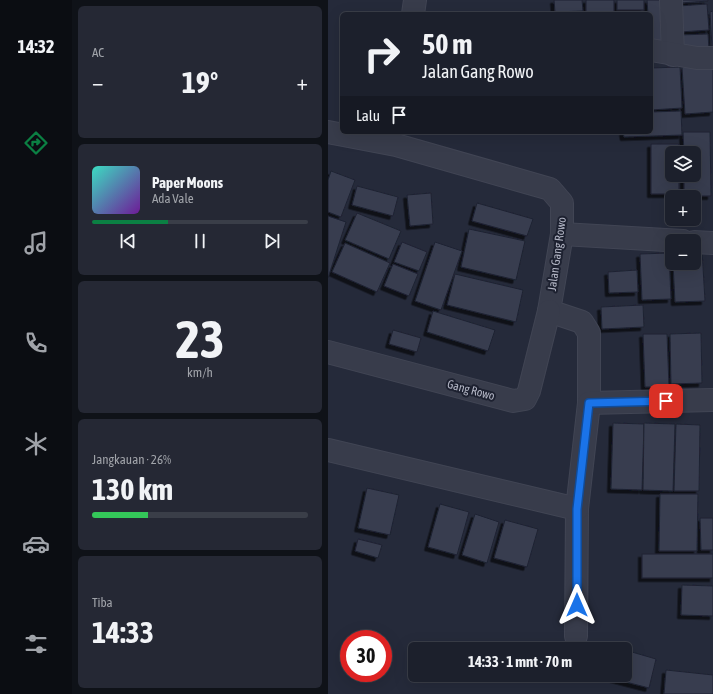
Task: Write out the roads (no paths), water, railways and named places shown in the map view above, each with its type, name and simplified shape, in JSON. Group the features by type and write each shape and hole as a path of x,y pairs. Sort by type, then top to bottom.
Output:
{"street":[{"path":"413,12 415,0"},
{"path":"671,0 673,55"},
{"path":"653,50 673,55 713,58"},
{"name":"Jalan Gang Rowo","path":"328,132 340,133"},
{"name":"Jalan Gang Rowo","path":"351,134 397,138 550,189 562,203 562,234 549,311"},
{"path":"562,234 665,240"},
{"path":"701,242 713,243"},
{"path":"549,311 582,322 589,333 589,403 577,509 576,636"},
{"name":"Gang Rowo","path":"328,352 513,401 525,399 529,391 549,311"},
{"path":"589,403 713,400"},
{"path":"328,450 577,509"}]}
